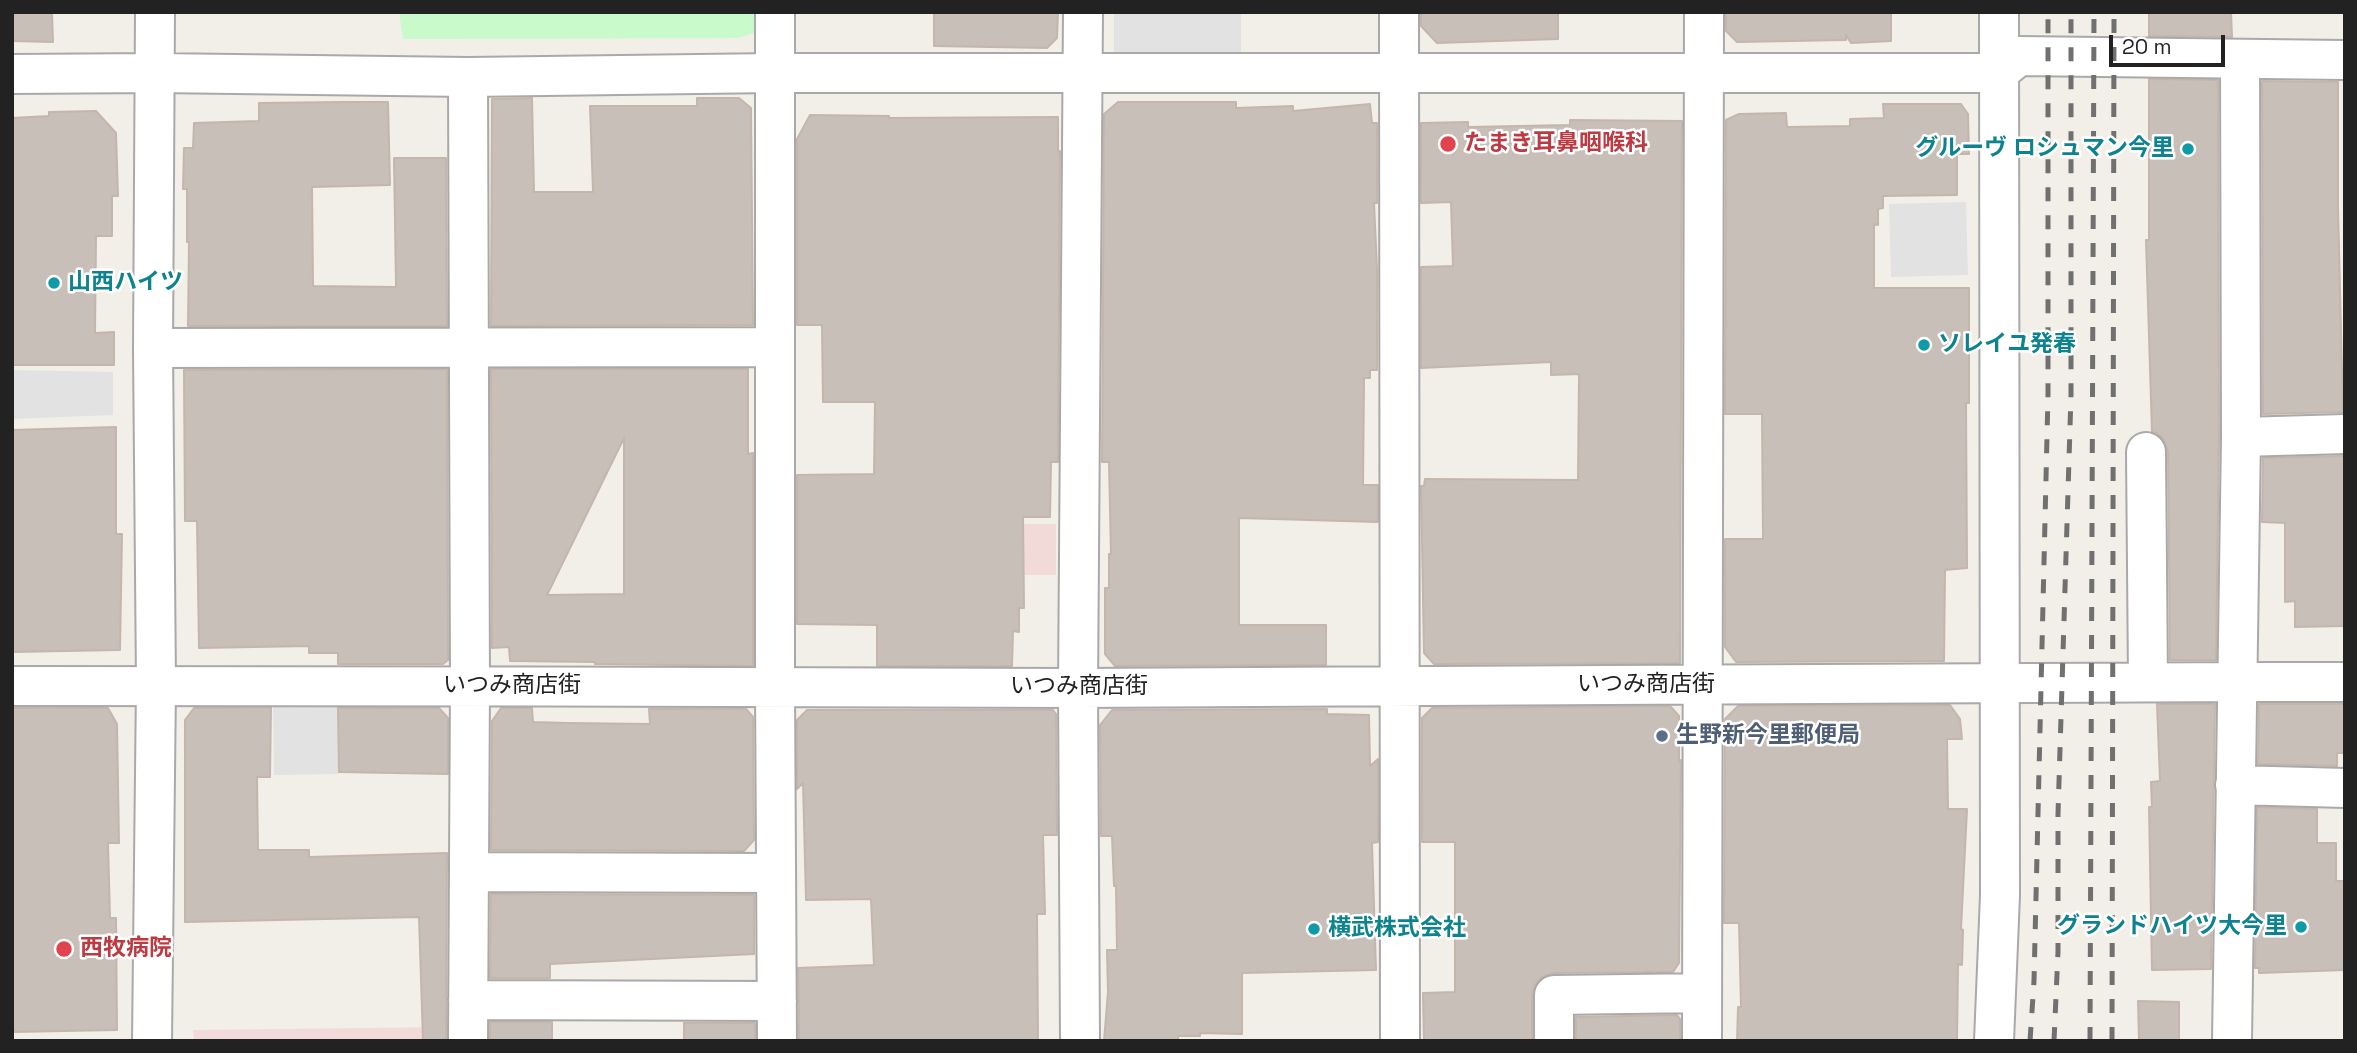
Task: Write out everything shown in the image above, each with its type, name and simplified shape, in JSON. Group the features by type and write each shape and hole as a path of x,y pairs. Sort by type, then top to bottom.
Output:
{"street":[{"path":"152,1041 156,685 152,348 155,12"},
{"path":"775,12 777,1041"},
{"path":"1080,1041 1078,688 1083,12"},
{"path":"1399,12 1400,1041"},
{"path":"1702,1041 1704,12"},
{"path":"1994,1041 2000,895 1999,12"},
{"path":"12,74 468,76 775,73 1998,73 2019,56 2345,60"},
{"path":"2232,1041 2241,437 2240,59"},
{"path":"468,76 468,1041"},
{"path":"152,348 775,347"},
{"path":"2241,437 2345,434"},
{"path":"2146,452 2148,680"},
{"name":"いつみ商店街","path":"12,686 1078,688 2148,680 2345,682"},
{"path":"2235,785 2345,788"},
{"path":"469,872 776,873"},
{"path":"1554,1041 1554,995 1702,993"},
{"path":"468,1000 778,1001"}],"shaded area":[{"path":"1114,12 1241,12 1241,55 1114,55"},
{"path":"1966,202 1968,275 1891,277 1889,204"},
{"path":"12,370 113,372 113,415 12,419"},
{"path":"928,524 1056,524 1056,575 928,575"},
{"path":"338,706 339,774 274,775 273,707"},
{"path":"449,1027 449,1041 194,1041 193,1030"}],"green space":[{"path":"399,12 754,12 754,33 738,38 403,39"}],"building":[{"path":"12,12 52,12 53,42 12,41"},
{"path":"934,12 1058,12 1057,38 1047,48 934,46"},
{"path":"1421,12 1558,12 1558,39 1437,43 1421,26"},
{"path":"1726,12 1891,12 1891,41 1851,43 1846,35 1846,40 1737,42 1726,31"},
{"path":"2149,12 2231,12 2232,37 2149,36"},
{"path":"2149,79 2218,80 2219,437 2216,660 2170,660 2168,452 2164,440 2152,432 2146,240 2149,240"},
{"path":"2262,81 2338,82 2343,412 2263,414"},
{"path":"532,98 534,192 593,192 590,106 697,106 697,98 739,98 751,108 753,325 491,326 492,99"},
{"path":"388,102 390,185 312,187 313,286 396,287 394,158 446,158 447,326 188,326 189,242 187,189 183,189 184,148 193,148 194,123 259,121 259,103"},
{"path":"1118,102 1236,102 1236,108 1293,106 1293,111 1370,104 1372,123 1377,123 1377,203 1374,203 1377,370 1370,370 1370,378 1364,378 1363,485 1378,485 1378,522 1239,518 1239,625 1326,625 1326,665 1115,666 1105,654 1105,588 1109,588 1111,554 1109,462 1102,462 1104,114"},
{"path":"1883,104 1961,104 1968,114 1969,154 1957,154 1957,195 1883,196 1883,208 1878,209 1878,225 1874,224 1874,288 1969,288 1969,403 1966,403 1967,568 1945,570 1944,661 1736,662 1725,647 1725,539 1763,539 1762,414 1725,414 1726,120 1739,114 1786,113 1787,127 1850,126 1850,119 1884,118"},
{"path":"96,111 116,133 118,196 112,196 112,236 96,236 95,333 114,332 114,365 12,365 12,118 49,116 49,112"},
{"path":"810,115 889,118 1058,117 1058,462 1051,462 1050,517 1023,517 1024,608 1019,608 1019,632 1013,631 1012,666 877,666 877,625 797,624 797,475 874,474 875,402 823,402 822,325 797,325 797,139"},
{"path":"1570,120 1682,121 1680,663 1434,664 1424,653 1421,486 1424,486 1425,479 1578,480 1579,374 1551,375 1551,362 1421,368 1421,267 1453,266 1451,202 1421,203 1421,123 1468,122 1468,127 1570,125"},
{"path":"447,369 448,660 443,664 338,664 338,653 309,653 309,646 199,648 197,521 185,521 184,370"},
{"path":"491,369 748,369 748,454 753,453 753,666 510,661 509,647 492,648","holes":["624,438 624,594 547,595"]},
{"path":"116,427 116,534 122,534 120,650 12,652 12,430"},
{"path":"2345,456 2345,626 2295,627 2295,601 2285,602 2285,523 2262,522 2263,458"},
{"path":"2157,704 2215,704 2211,969 2152,970 2149,807 2152,807 2151,782 2160,781"},
{"path":"2259,704 2345,704 2345,753 2337,753 2337,766 2258,764"},
{"path":"1950,705 1960,719 1962,739 1947,739 1948,809 1967,809 1961,929 1962,965 1958,964 1957,1041 1737,1041 1738,1007 1741,1007 1739,923 1724,923 1725,719 1738,706"},
{"path":"1670,706 1679,716 1679,762 1681,760 1679,963 1673,972 1553,973 1542,977 1535,985 1532,995 1532,1041 1424,1041 1423,993 1455,992 1455,842 1422,842 1422,718 1432,708"},
{"path":"271,707 270,777 257,777 258,850 309,850 309,857 447,853 446,1041 423,1041 419,917 185,922 185,720 194,708"},
{"path":"12,708 108,708 117,724 119,843 108,843 110,918 116,918 117,1030 12,1032"},
{"path":"338,708 439,708 448,718 448,774 339,772"},
{"path":"501,708 532,708 533,722 650,724 649,709 746,709 753,717 754,840 744,851 491,850 492,721"},
{"path":"1327,709 1327,714 1369,715 1370,766 1378,759 1378,842 1372,843 1376,970 1242,973 1242,1034 1200,1033 1200,1036 1178,1036 1178,1041 1104,1041 1108,992 1107,950 1117,950 1112,836 1101,836 1100,725 1112,710"},
{"path":"807,710 1053,710 1056,714 1057,835 1043,835 1045,914 1037,914 1038,1041 799,1041 798,968 874,965 871,899 806,900 803,783 797,789 797,720"},
{"path":"2257,807 2317,809 2317,843 2336,843 2336,881 2345,881 2345,970 2259,973 2259,968 2255,968"},
{"path":"491,894 754,895 754,954 550,964 550,978 490,978"},
{"path":"2138,1001 2179,1002 2179,1041 2139,1041"},
{"path":"1677,1015 1680,1019 1680,1041 1576,1041 1576,1017"},
{"path":"490,1022 552,1022 552,1041 490,1041"},
{"path":"684,1023 755,1023 755,1041 684,1041"}],"railway":[{"path":"2030,1041 2034,981 2048,395 2048,12"},
{"path":"2054,1041 2071,395 2071,12"},
{"path":"2090,1041 2094,12"},
{"path":"2112,1041 2114,12"}],"place":[{"name":"たまき耳鼻咽喉科","path":"1448,144"},
{"name":"グルーヴ ロシュマン今里","path":"2188,149"},
{"name":"山西ハイツ","path":"54,283"},
{"name":"ソレイユ発春","path":"1924,345"},
{"name":"生野新今里郵便局","path":"1662,736"},
{"name":"グランドハイツ大今里","path":"2301,927"},
{"name":"横武株式会社","path":"1314,929"},
{"name":"西牧病院","path":"64,949"}]}
